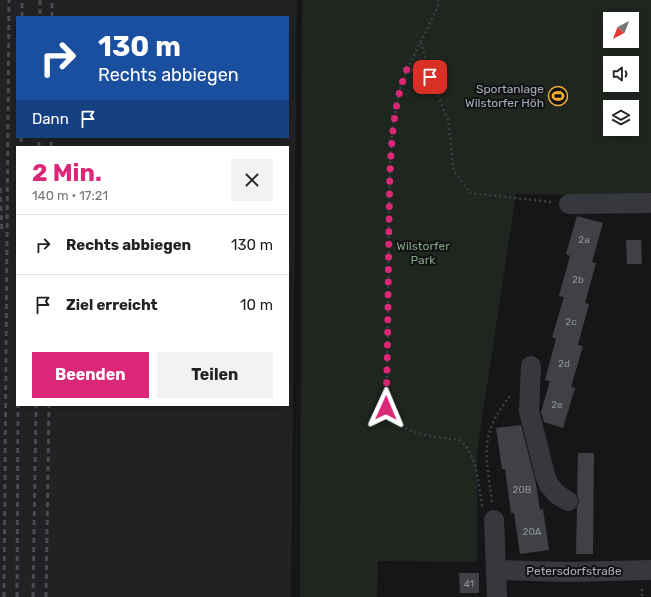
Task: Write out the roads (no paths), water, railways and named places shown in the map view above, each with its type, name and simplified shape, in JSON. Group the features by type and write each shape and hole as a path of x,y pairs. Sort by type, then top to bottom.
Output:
{"street":[{"path":"569,204 651,203"},
{"path":"531,366 529,411 545,475 549,485 558,495 568,501"},
{"path":"493,512 498,570 498,597"},
{"name":"Petersdorfstraße","path":"498,570 567,572 651,570"}],"railway":[{"path":"4,597 9,0"},
{"path":"22,0 22,16"},
{"path":"40,0 40,16"},
{"path":"52,0 52,16"},
{"path":"21,138 21,146"},
{"path":"39,138 39,146"},
{"path":"51,138 51,146"},
{"path":"0,188 2,232"},
{"path":"17,597 18,406"},
{"path":"33,597 36,406"},
{"path":"46,597 49,406"}],"place":[{"name":"Sportanlage Wilstorfer Höh","path":"558,96"}],"park label":[{"name":"Wilstorfer Park","path":"423,253"}]}
